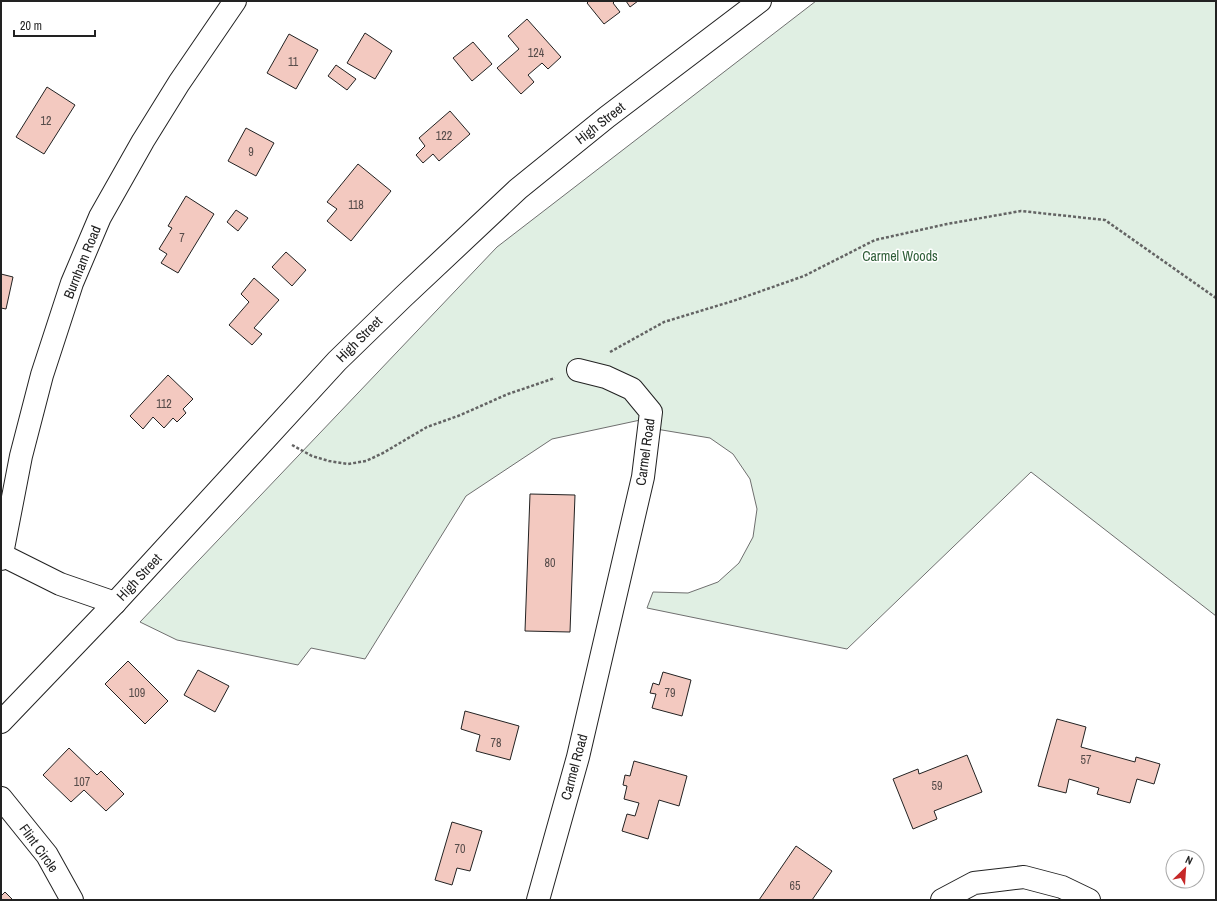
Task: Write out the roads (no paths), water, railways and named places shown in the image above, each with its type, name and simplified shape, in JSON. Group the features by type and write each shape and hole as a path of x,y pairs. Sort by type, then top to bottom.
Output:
{"street":[{"name":"Burnham Road","path":"115,603 60,584 1,557 21,456 42,375 72,283 100,218 143,141 179,83 235,1"},
{"name":"High Street","path":"1,722 115,603 337,361 402,296 518,189 607,117 760,1"},
{"name":"Carmel Road","path":"538,900 578,757 644,477 651,412 632,389 606,377 578,370"},
{"name":"Flint Circle","path":"1,798 48,855 72,900"},
{"path":"942,900 974,883 1024,877 1062,886 1089,900"}],"park label":[{"name":"Carmel Woods","path":"900,256"}]}
